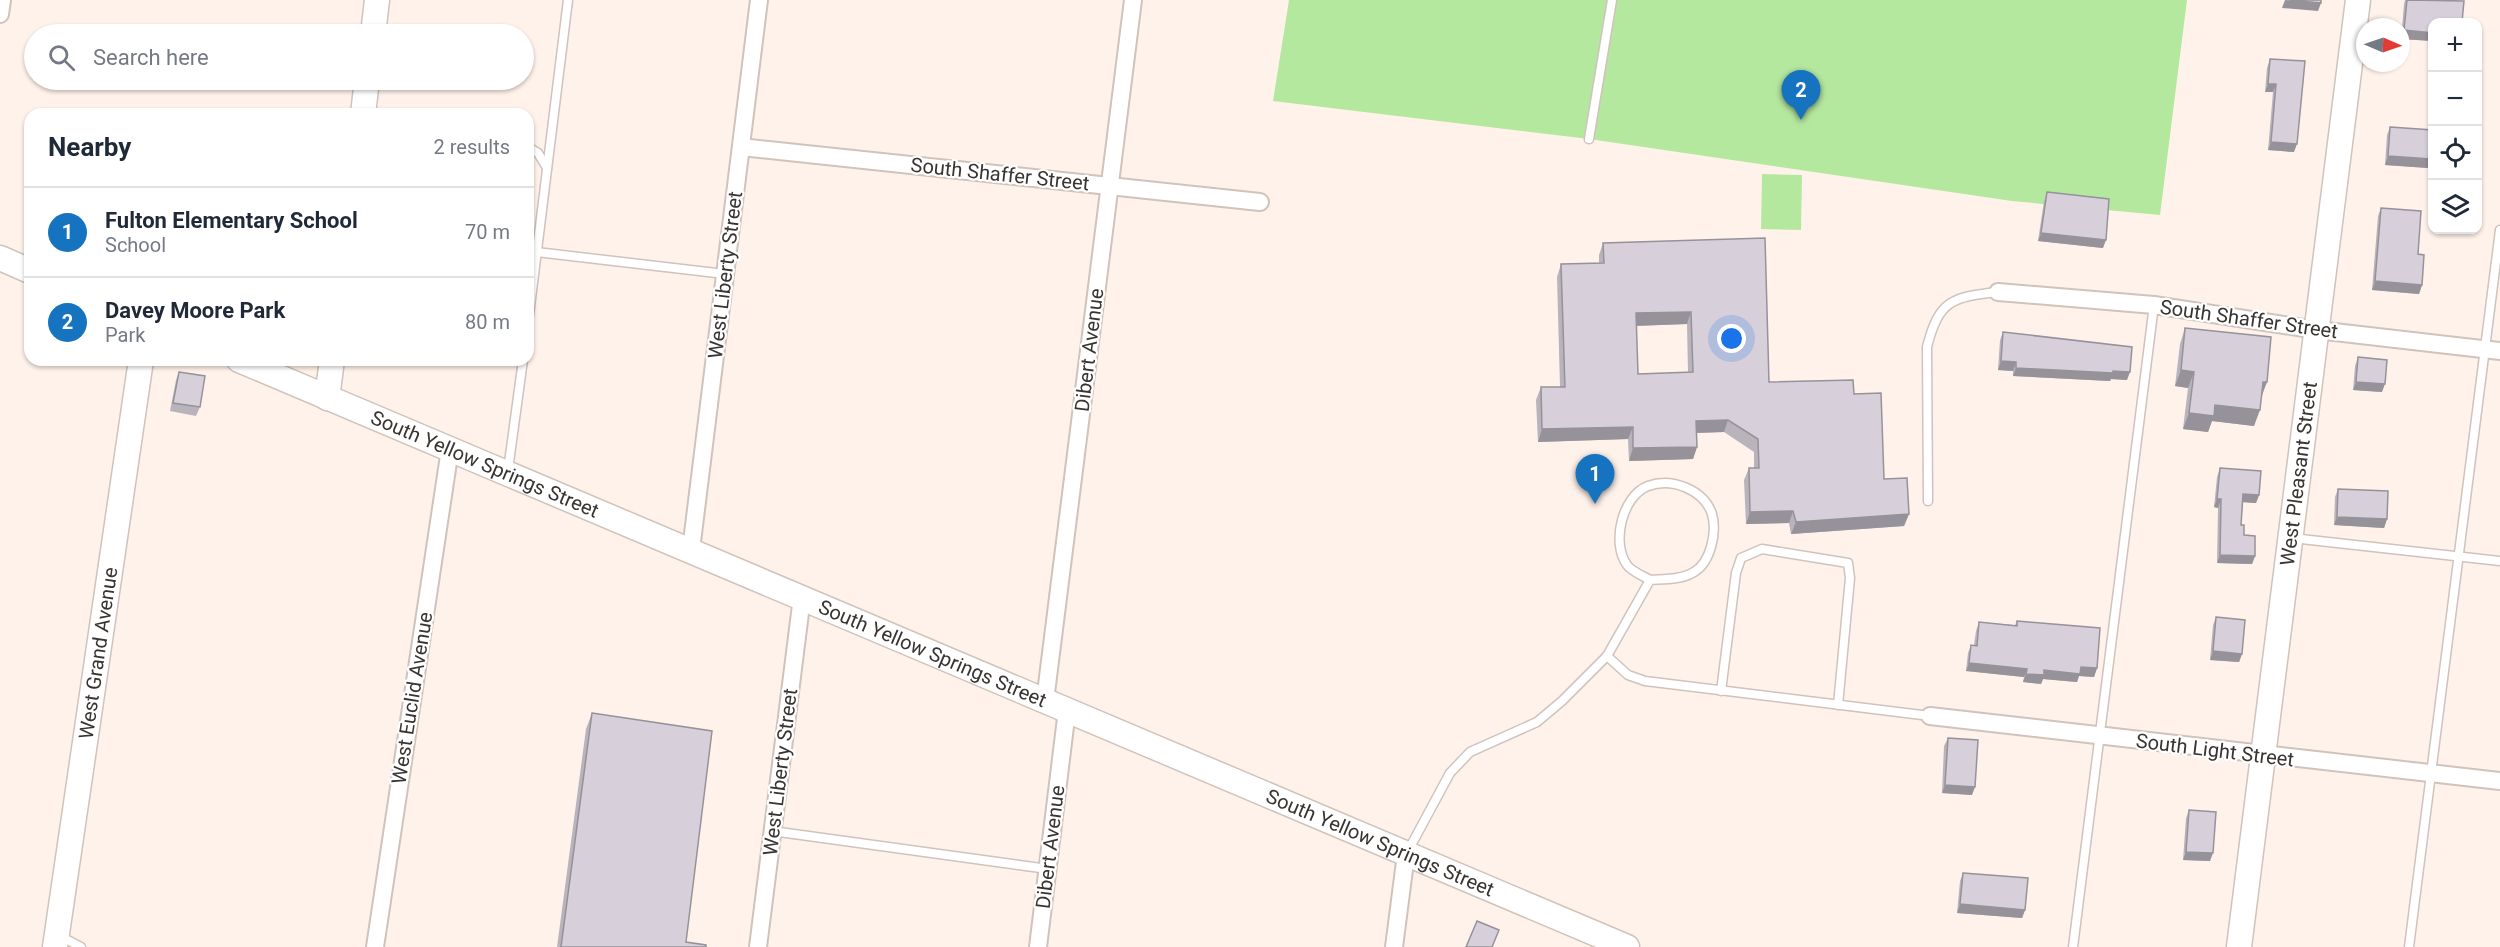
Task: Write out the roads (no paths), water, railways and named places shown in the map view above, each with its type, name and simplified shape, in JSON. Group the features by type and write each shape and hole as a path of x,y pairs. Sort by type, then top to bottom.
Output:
{"street":[{"path":"0,14 2,0"},
{"path":"374,24 377,0"},
{"name":"West Liberty Street","path":"691,550 759,0"},
{"name":"Dibert Avenue","path":"1045,701 1133,0"},
{"name":"West Pleasant Street","path":"2239,947 2358,0"},
{"path":"364,108 366,90"},
{"name":"South Shaffer Street","path":"741,147 1260,202"},
{"path":"0,258 24,268"},
{"name":"South Shaffer Street","path":"1998,292 2154,305 2317,330 2492,350"},
{"name":"West Grand Avenue","path":"56,941 140,366"},
{"name":"South Yellow Springs Street","path":"253,366 802,597 1616,945"},
{"path":"327,398 331,366"},
{"name":"West Euclid Avenue","path":"375,947 450,449"},
{"name":"West Liberty Street","path":"758,947 802,597"},
{"name":"Dibert Avenue","path":"1038,947 1067,710"},
{"name":"South Light Street","path":"1930,716 2263,756 2500,781"},
{"path":"1394,947 1406,854"}],"lane":[{"path":"534,280 568,0"},
{"path":"1589,139 1612,0"},
{"path":"534,151 548,168"},
{"path":"2409,947 2458,557 2492,350 2500,230"},
{"path":"534,252 725,274"},
{"path":"1928,501 1927,347 1933,325 1944,305 1963,296 1998,292"},
{"path":"2073,947 2097,736 2154,305"},
{"path":"507,473 522,366"},
{"path":"1669,483 1690,489 1709,504 1715,525 1710,551 1696,571 1675,579 1650,580 1628,566 1618,544 1620,524 1630,503 1647,486 1669,483"},
{"path":"2290,538 2500,561"},
{"path":"1721,691 1736,573 1742,558 1762,549 1848,563 1850,578 1838,705"},
{"path":"1406,854 1450,773 1470,752 1537,722 1562,701 1607,656 1650,580"},
{"path":"1607,656 1628,675 1645,681 1930,716"},
{"path":"772,831 1048,869"},
{"path":"56,941 81,947"}],"place":[{"name":"Davey Moore Park","path":"1801,120"},
{"name":"Fulton Elementary School","path":"1595,504"}]}
